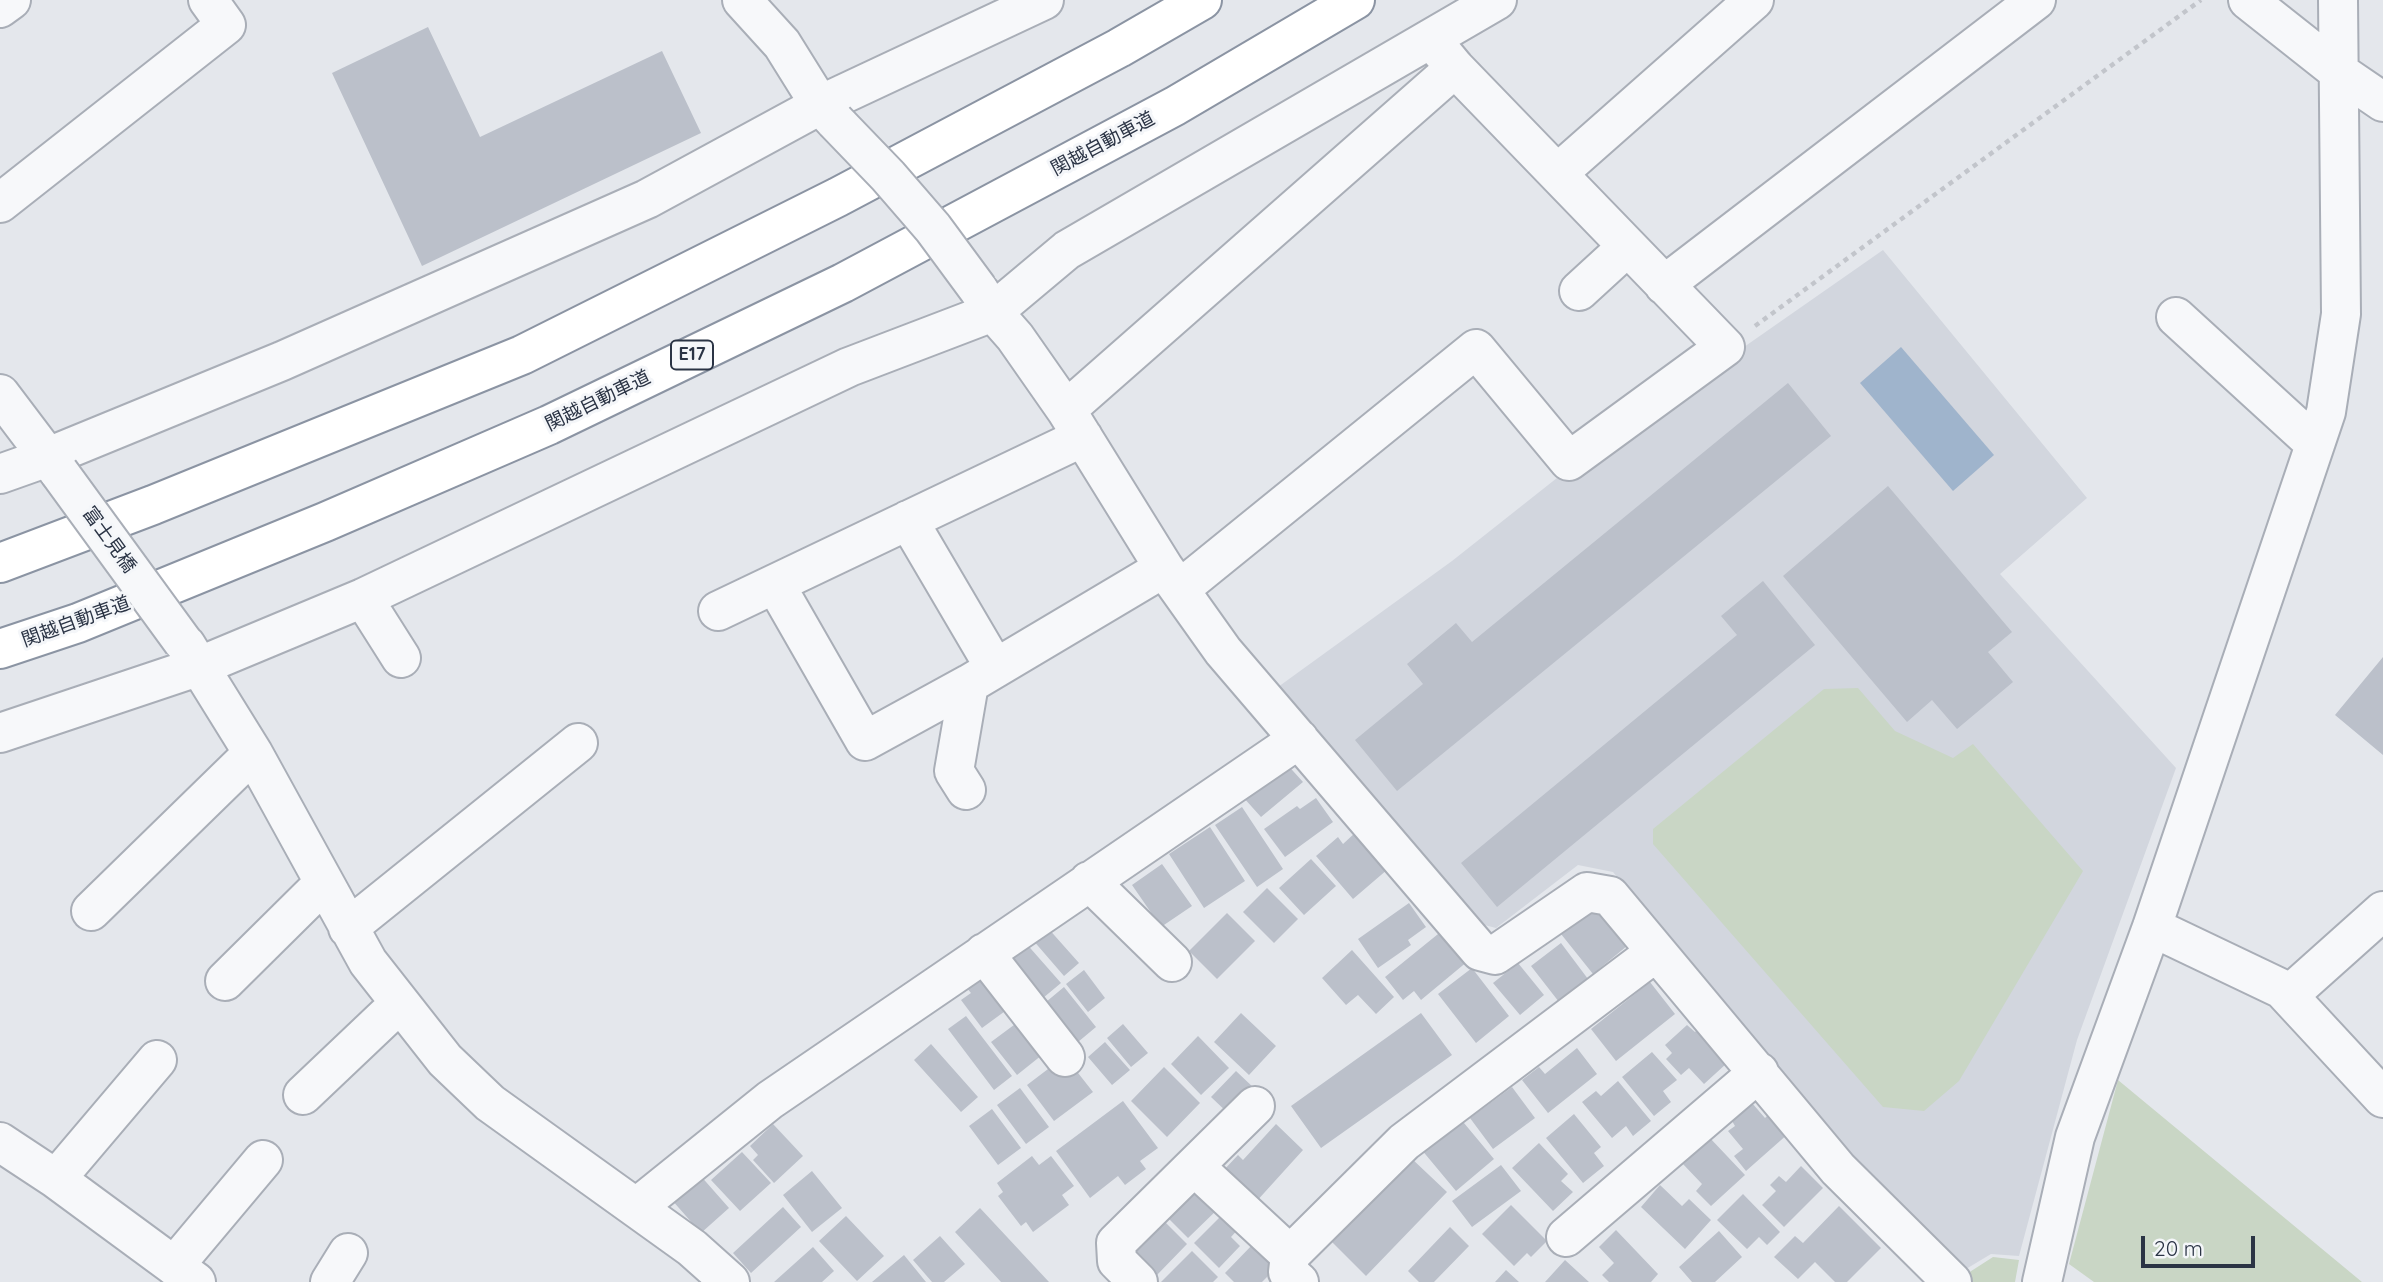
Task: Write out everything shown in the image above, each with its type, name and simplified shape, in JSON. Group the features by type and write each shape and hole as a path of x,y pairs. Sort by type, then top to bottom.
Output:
{"highway":[{"path":"0,563 153,505 522,355 838,197 1119,48 1202,0"},
{"name":"関越自動車道","path":"0,649 78,623 288,537 549,425 843,283 1175,106 1355,0"}],"street":[{"path":"0,8 11,0"},
{"path":"0,203 226,25 208,0"},
{"path":"742,0 782,44 828,113 933,228 985,301 1015,337 1074,423 1172,579 1223,651 1480,951 1495,955 1587,892 1609,896 1838,1169 1952,1282"},
{"path":"0,733 191,654 363,598 985,301 1067,250 1497,0"},
{"path":"1558,173 1754,0"},
{"path":"1664,285 2036,0"},
{"path":"2248,0 2339,72 2383,102"},
{"path":"2042,1282 2075,1138 2152,927 2326,412 2341,314 2337,0"},
{"path":"0,474 53,464 647,199 828,113 1035,2"},
{"path":"775,583 865,741 982,676 1172,579 1476,349 1569,461 1725,347 1455,68 1432,39"},
{"path":"718,611 908,520 1074,423 1455,68"},
{"path":"1579,290 1627,247"},
{"path":"2176,317 2315,444"},
{"name":"富士見橋","path":"0,394 191,654 253,753 368,962 445,1060 491,1103 692,1248 730,1282"},
{"path":"908,520 982,676 954,771 966,790"},
{"path":"363,598 401,658"},
{"path":"637,1207 770,1100 1299,739"},
{"path":"348,928 578,743"},
{"path":"91,911 253,753"},
{"path":"1089,881 1172,962"},
{"path":"225,982 323,884"},
{"path":"2289,995 2383,911"},
{"path":"2152,927 2282,989 2383,1098"},
{"path":"1195,1167 1289,1273 1404,1142 1656,952"},
{"path":"984,953 1065,1057"},
{"path":"303,1095 400,1003"},
{"path":"56,1179 157,1060"},
{"path":"1566,1237 1759,1072"},
{"path":"1138,1282 1117,1261 1116,1243 1255,1106"},
{"path":"0,1142 56,1179 185,1274 263,1160"}],"path":[{"path":"1725,347 2201,0"}],"shaded area":[{"path":"1883,250 2087,498 2000,574 2176,768 2077,1040 2019,1256 1991,1254 1961,1272 1852,1160 1613,872 1578,865 1496,928 1473,922 1278,687 1452,561 1562,474"}],"green space":[{"path":"1858,688 1895,731 1953,758 1973,744 2083,871 1959,1081 1924,1111 1883,1107 1653,844 1653,829 1824,689"},
{"path":"2118,1080 2362,1282 2094,1282 2069,1264"},
{"path":"1993,1257 2019,1260 2015,1282 1971,1282 1965,1275"}],"water":[{"path":"1901,347 1994,455 1953,491 1860,383"}],"building":[{"path":"428,27 480,137 662,51 701,133 422,266 332,73"},
{"path":"1788,383 1831,436 1397,791 1355,740 1423,684 1407,664 1456,623 1472,642"},
{"path":"1888,486 2012,632 1988,652 2013,682 1957,729 1932,700 1907,722 1783,576"},
{"path":"1763,581 1815,645 1497,907 1461,863 1737,635 1721,616"},
{"path":"2383,657 2383,755 2335,715"},
{"path":"1284,761 1303,782 1261,817 1243,797"},
{"path":"1316,798 1333,822 1285,857 1264,829 1297,806 1300,809"},
{"path":"1242,807 1283,869 1257,887 1215,825"},
{"path":"1210,827 1245,881 1204,908 1169,854"},
{"path":"1356,832 1388,869 1353,899 1316,856 1338,837 1343,844"},
{"path":"1311,859 1336,886 1304,915 1279,888"},
{"path":"1162,864 1192,906 1161,927 1132,885"},
{"path":"1267,888 1298,919 1274,943 1243,912"},
{"path":"1409,903 1426,927 1408,940 1411,945 1378,968 1358,939"},
{"path":"1594,907 1627,946 1593,974 1561,934"},
{"path":"1227,913 1255,941 1217,979 1189,951"},
{"path":"1047,927 1079,963 1064,976 1032,939"},
{"path":"1443,930 1468,961 1421,1000 1414,991 1403,1000 1385,977"},
{"path":"1024,941 1061,983 1043,998 1006,956"},
{"path":"1561,943 1588,979 1559,1002 1531,966"},
{"path":"1352,950 1394,997 1376,1014 1358,995 1346,1005 1322,978"},
{"path":"1518,963 1544,995 1520,1015 1493,983"},
{"path":"1472,968 1509,1016 1476,1043 1438,994"},
{"path":"1084,970 1105,998 1088,1012 1066,984"},
{"path":"985,971 1012,1006 982,1028 961,1000 971,993 965,986"},
{"path":"1650,982 1675,1014 1616,1061 1591,1029"},
{"path":"1064,987 1096,1027 1078,1042 1046,1002"},
{"path":"1241,1013 1276,1046 1249,1075 1214,1042"},
{"path":"1421,1013 1452,1055 1321,1148 1291,1106"},
{"path":"966,1016 1012,1076 994,1090 948,1029"},
{"path":"1022,1019 1047,1051 1017,1075 991,1042"},
{"path":"1123,1024 1148,1053 1131,1067 1107,1038"},
{"path":"1687,1025 1695,1032 1700,1027 1718,1046 1714,1050 1726,1064 1704,1084 1689,1068 1681,1075 1666,1059 1672,1053 1665,1045"},
{"path":"1198,1036 1229,1068 1201,1095 1171,1064"},
{"path":"1105,1042 1130,1070 1112,1085 1088,1057"},
{"path":"931,1044 978,1097 961,1112 914,1060"},
{"path":"1577,1048 1597,1074 1548,1113 1522,1080 1539,1067 1545,1074"},
{"path":"1652,1052 1677,1080 1663,1091 1671,1102 1654,1116 1622,1077"},
{"path":"1071,1064 1093,1092 1054,1121 1027,1085 1052,1066"},
{"path":"1164,1067 1200,1103 1167,1137 1131,1101"},
{"path":"1236,1071 1255,1089 1230,1115 1211,1097"},
{"path":"1618,1081 1651,1121 1633,1136 1626,1126 1612,1138 1582,1102 1596,1091 1601,1096"},
{"path":"1512,1087 1535,1118 1493,1149 1470,1118"},
{"path":"1020,1088 1049,1127 1026,1144 997,1105"},
{"path":"1123,1101 1158,1148 1140,1161 1146,1169 1125,1185 1118,1176 1090,1198 1056,1151"},
{"path":"1752,1103 1765,1118 1771,1112 1789,1133 1746,1171 1734,1156 1743,1149 1728,1131 1735,1126 1732,1121"},
{"path":"992,1109 1021,1148 998,1165 969,1126"},
{"path":"1574,1114 1601,1147 1594,1153 1604,1166 1583,1183 1546,1138"},
{"path":"1459,1117 1494,1159 1456,1191 1421,1149"},
{"path":"773,1124 803,1156 774,1183 753,1160 758,1155 750,1146"},
{"path":"1276,1124 1303,1150 1255,1203 1222,1172 1238,1155 1243,1160"},
{"path":"1709,1137 1745,1175 1711,1206 1696,1191 1702,1184 1682,1163"},
{"path":"1539,1143 1568,1174 1561,1181 1573,1192 1553,1211 1512,1168"},
{"path":"742,1152 771,1183 740,1211 711,1180"},
{"path":"1032,1156 1039,1165 1051,1156 1074,1186 1062,1195 1069,1205 1033,1232 1026,1222 1021,1226 998,1196 1003,1192 997,1183"},
{"path":"1410,1157 1447,1192 1366,1276 1330,1240"},
{"path":"1501,1165 1521,1191 1472,1227 1452,1201"},
{"path":"1801,1166 1823,1188 1784,1227 1762,1205 1776,1191 1770,1185 1779,1176 1786,1182"},
{"path":"812,1171 842,1208 812,1232 783,1195"},
{"path":"699,1174 729,1208 701,1233 671,1199"},
{"path":"1197,1184 1220,1207 1188,1238 1166,1216"},
{"path":"1660,1185 1682,1206 1689,1199 1711,1220 1685,1249 1641,1207"},
{"path":"1743,1194 1780,1232 1767,1245 1759,1237 1747,1249 1717,1220"},
{"path":"1511,1205 1547,1241 1531,1257 1527,1253 1514,1266 1482,1234"},
{"path":"1839,1206 1881,1248 1847,1282 1835,1282 1815,1262 1798,1279 1774,1257 1795,1236 1803,1243"},
{"path":"783,1207 801,1227 751,1273 733,1253"},
{"path":"980,1208 1049,1282 1001,1282 955,1232"},
{"path":"1226,1211 1241,1226 1231,1237 1240,1246 1219,1268 1194,1243"},
{"path":"846,1216 884,1256 857,1281 819,1241"},
{"path":"1161,1218 1187,1244 1157,1275 1130,1249"},
{"path":"1450,1227 1469,1246 1434,1282 1419,1282 1408,1271"},
{"path":"1616,1230 1658,1274 1651,1282 1609,1282 1602,1275 1614,1263 1599,1247"},
{"path":"1719,1231 1742,1257 1715,1282 1692,1282 1679,1267"},
{"path":"940,1236 965,1264 944,1282 932,1282 913,1260"},
{"path":"1254,1243 1278,1266 1262,1282 1234,1282 1225,1273"},
{"path":"813,1247 834,1271 822,1282 774,1282"},
{"path":"1192,1251 1218,1277 1213,1282 1161,1282"},
{"path":"904,1255 926,1282 872,1282"},
{"path":"1565,1260 1589,1282 1545,1282"},
{"path":"1506,1270 1519,1282 1495,1282"}]}
